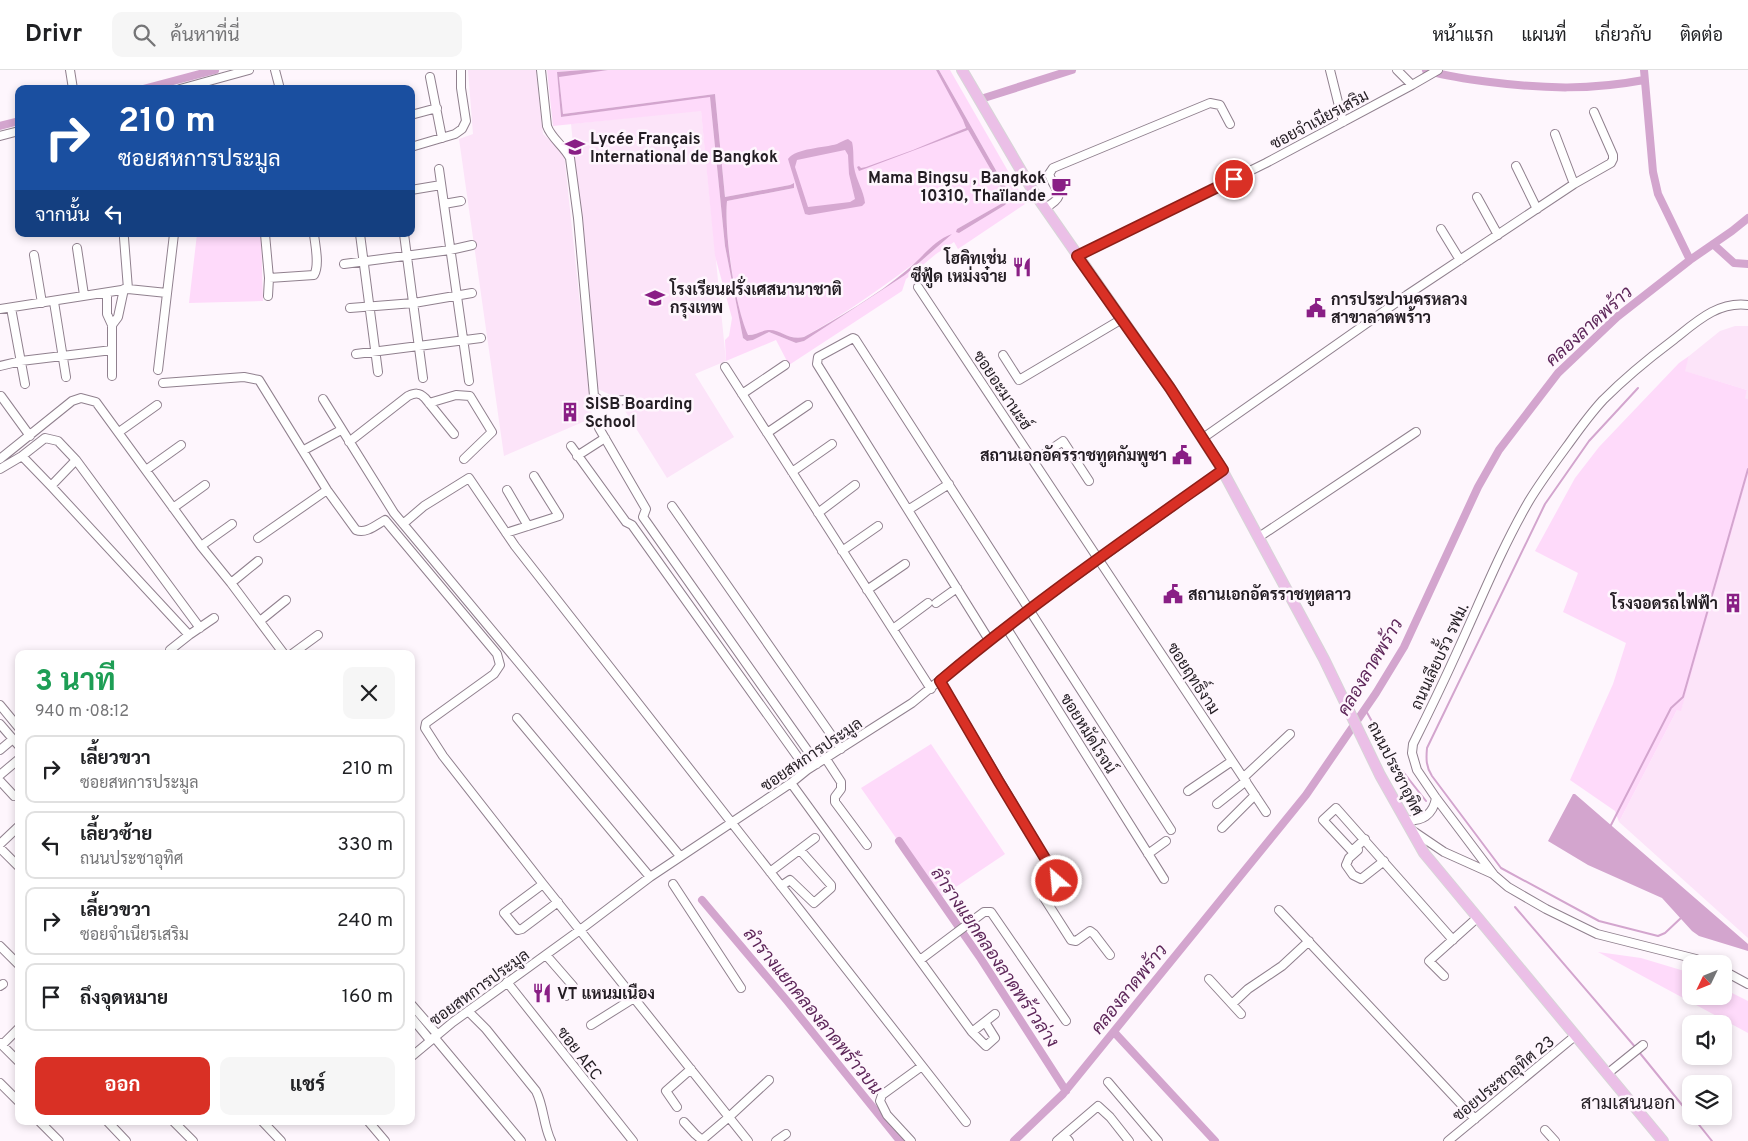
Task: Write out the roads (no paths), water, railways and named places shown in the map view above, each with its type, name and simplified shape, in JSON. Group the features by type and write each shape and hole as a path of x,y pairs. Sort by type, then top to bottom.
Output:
{"main road":[{"name":"ถนนประชาอุทิศ","path":"962,70 1044,208 1122,319 1223,470 1331,671 1380,775 1424,853 1664,1141"}],"street":[{"path":"70,70 72,85"},
{"path":"195,85 249,70"},
{"path":"276,70 279,85"},
{"path":"415,146 455,134 462,128 466,121 461,70"},
{"path":"542,70 549,133 566,149 570,158 578,218 594,396 601,401 630,400"},
{"path":"1330,70 1343,122"},
{"path":"1397,70 1412,85"},
{"name":"ซอยจำเนียรเสริม","path":"1077,256 1266,163 1438,70"},
{"path":"430,77 442,138"},
{"path":"1044,208 1056,201 1058,197 1058,192 1049,174 1053,168 1210,103 1220,106 1230,124"},
{"path":"415,114 437,108"},
{"path":"1203,438 1309,362 1460,260 1574,184 1604,168 1613,159 1613,154 1594,112"},
{"path":"0,136 15,132"},
{"path":"1554,134 1574,184"},
{"path":"1516,166 1537,209"},
{"path":"439,169 469,381"},
{"path":"415,189 441,185"},
{"path":"1477,197 1498,235"},
{"path":"444,204 461,201"},
{"path":"1441,229 1460,260"},
{"path":"158,370 174,237"},
{"path":"265,237 269,278 268,296"},
{"path":"269,278 314,274 316,271 314,237"},
{"path":"360,237 378,372"},
{"path":"404,237 423,378"},
{"path":"112,325 118,317 126,289 124,238"},
{"path":"344,264 450,250 472,245"},
{"path":"77,248 84,295"},
{"path":"34,255 42,303"},
{"name":"ซอยอะมานะฮ์","path":"918,287 1099,558"},
{"path":"0,309 54,302 84,295 126,289 168,293"},
{"path":"350,308 414,303 472,292"},
{"path":"107,293 107,314 112,325 112,376"},
{"path":"54,302 66,377"},
{"name":"ถนนเลียบรั้ว รฟม.","path":"1682,955 1597,934 1546,909 1508,887 1494,875 1436,798 1417,770 1412,753 1413,744 1490,579 1529,502 1553,465 1586,421 1603,401 1643,363 1712,311 1735,304 1748,305"},
{"path":"11,308 25,384"},
{"path":"1003,355 1019,380 1122,319"},
{"path":"356,354 481,338"},
{"path":"989,640 817,364 818,358 855,338 1171,830"},
{"path":"0,366 21,361 112,350"},
{"path":"742,394 785,365"},
{"path":"725,367 931,689"},
{"path":"163,383 244,377 260,380 327,490 356,530 366,531 394,513"},
{"path":"349,442 408,396 420,394 454,434"},
{"path":"429,403 456,394 470,396 492,432 464,459"},
{"path":"0,396 30,436"},
{"path":"0,459 72,401 81,398 96,402 201,546 231,582 281,650"},
{"path":"323,399 394,513 680,856"},
{"path":"767,433 808,404"},
{"path":"119,432 157,405"},
{"path":"599,428 646,509 643,517 632,525"},
{"path":"304,450 341,430"},
{"path":"1259,537 1416,432"},
{"path":"0,469 22,456 45,438 58,441 76,460 200,628"},
{"path":"577,456 605,438"},
{"path":"1034,461 1063,441 1089,481"},
{"path":"792,472 832,444"},
{"path":"146,470 181,445"},
{"path":"571,446 626,522 632,525 807,770"},
{"path":"22,456 189,635"},
{"path":"51,486 76,460"},
{"name":"ซอยสหการประมูล","path":"415,1054 468,1011 650,877 807,770 912,703 1030,609 1223,470"},
{"path":"506,534 559,516 534,476"},
{"path":"403,524 424,506 469,478 506,534 966,1122"},
{"path":"908,510 949,484"},
{"path":"173,508 205,485"},
{"path":"818,513 855,486"},
{"path":"258,538 327,490"},
{"path":"507,490 528,526"},
{"path":"672,506 841,749"},
{"path":"643,517 817,764"},
{"path":"385,520 497,654 500,665 494,674 426,723 425,728 443,756 543,884 748,1141"},
{"path":"201,546 232,524"},
{"path":"842,551 878,526"},
{"name":"ซอยฤทธิ์งาม","path":"1099,558 1266,812"},
{"path":"231,582 258,561"},
{"path":"868,590 905,564"},
{"path":"893,629 957,588"},
{"path":"687,602 697,594"},
{"path":"260,621 286,600"},
{"path":"170,650 214,618"},
{"name":"ซอยหมัดโรจน์","path":"1006,627 1164,879"},
{"path":"297,650 318,635"},
{"path":"748,686 758,679"},
{"path":"940,681 1057,878 1055,884 1041,890 1041,892 1071,940 1076,941 1090,931 1110,955"},
{"path":"0,705 15,723"},
{"path":"517,718 650,877"},
{"path":"0,724 15,742"},
{"path":"783,736 792,729"},
{"path":"1218,804 1290,734"},
{"path":"0,750 12,739"},
{"path":"826,759 841,782 840,789 835,797 836,802 867,845"},
{"path":"1188,791 1232,761"},
{"path":"0,775 15,762"},
{"path":"0,781 14,796"},
{"path":"790,783 972,1032 979,1041 987,1046 995,1037 984,1022"},
{"path":"1222,828 1255,795"},
{"path":"1405,820 1414,821 1426,817 1433,809 1436,798"},
{"path":"1366,841 1352,851 1323,820 1336,808 1366,841 1384,861 1453,940"},
{"path":"15,830 0,846 15,863"},
{"path":"1411,830 1444,852 1494,875"},
{"path":"770,872 815,838"},
{"path":"1148,854 1166,841"},
{"path":"1366,841 1349,858 1346,865 1353,875 1361,879 1384,861"},
{"path":"781,886 790,880 814,904 831,888 831,885 800,850"},
{"path":"543,884 504,913 515,928 518,930 522,929 558,902"},
{"path":"673,884 741,988"},
{"path":"1279,910 1475,1119"},
{"path":"920,960 984,912 992,912 1066,1020"},
{"path":"1444,976 1430,961 1478,918"},
{"path":"1232,1004 1248,989 1282,966 1309,941"},
{"path":"0,946 15,961"},
{"path":"546,955 573,986 566,996"},
{"path":"1732,975 1748,984"},
{"path":"1209,979 1241,1014"},
{"name":"ซอย AEC","path":"507,982 633,1141"},
{"path":"591,1025 634,998"},
{"path":"415,1010 434,1037 521,1141"},
{"path":"468,1011 486,1028 536,1091 540,1099 545,1128 551,1141"},
{"path":"972,1032 995,1014"},
{"path":"415,1021 434,1037"},
{"path":"15,1032 1,1044 15,1058"},
{"name":"ซอยประชาอุทิศ 23","path":"1448,1141 1575,1036"},
{"path":"1607,1074 1639,1048"},
{"path":"911,1141 887,1115 880,1101 882,1096 922,1066"},
{"path":"677,1107 666,1091 691,1069"},
{"path":"684,1122 702,1140 769,1080"},
{"path":"1108,1082 1158,1141"},
{"path":"0,1083 15,1098"},
{"path":"1058,1141 1067,1138 1098,1106 1110,1117 1129,1141"},
{"path":"43,1125 59,1141"},
{"path":"111,1125 126,1141"},
{"path":"177,1125 193,1141"},
{"path":"266,1125 281,1141"},
{"path":"371,1125 385,1141"},
{"path":"1546,1130 1555,1141"},
{"path":"776,1141 786,1134"}],"waterway":[{"path":"158,85 215,70"},
{"path":"984,98 1072,70"},
{"path":"1426,70 1466,79 1548,87 1605,86 1644,80"},
{"path":"1644,70 1653,172 1658,194 1690,260"},
{"path":"0,126 15,122"},
{"name":"คลองลาดพร้าว","path":"1014,1141 1063,1094 1306,795 1376,693 1404,647 1478,487 1499,450 1558,373 1617,317 1748,218"},
{"path":"1713,244 1734,263 1748,264"},
{"path":"1638,388 1589,441 1545,504 1427,748 1427,759 1432,776 1501,868 1599,921 1658,936 1665,933 1682,917"},
{"path":"1611,825 1671,708 1683,697 1748,469"},
{"path":"1365,709 1393,759 1426,801"},
{"name":"ลำรางแยกคลองลาดพร้าวล่าง","path":"899,841 981,959 1066,1091"},
{"name":"ลำรางแยกคลองลาดพร้าวบน","path":"702,900 788,1002 900,1141"},
{"path":"1515,907 1636,1048"},
{"path":"1114,1032 1215,1141"},
{"path":"1639,1052 1682,1105"},
{"path":"1699,1125 1712,1141"}],"place":[{"name":"Lycée Français International de Bangkok","path":"575,147"},
{"name":"Mama Bingsu , Bangkok 10310, Thaïlande","path":"1061,186"},
{"name":"โฮคิทเช่น ซีฟู้ด เหม่งจ๋าย","path":"1022,267"},
{"name":"โรงเรียนฝรั่งเศสนานาชาติ กรุงเทพ","path":"655,298"},
{"name":"การประปานครหลวง สาขาลาดพร้าว","path":"1316,308"},
{"name":"SISB Boarding School","path":"570,412"},
{"name":"สถานเอกอัครราชทูตกัมพูชา","path":"1182,455"},
{"name":"สถานเอกอัครราชทูตลาว","path":"1173,594"},
{"name":"โรงจอดรถไฟฟ้า","path":"1733,603"},
{"name":"VT แหนมเนือง","path":"542,993"}],"district":[{"name":"สามเสนนอก","path":"1628,1102"}]}
